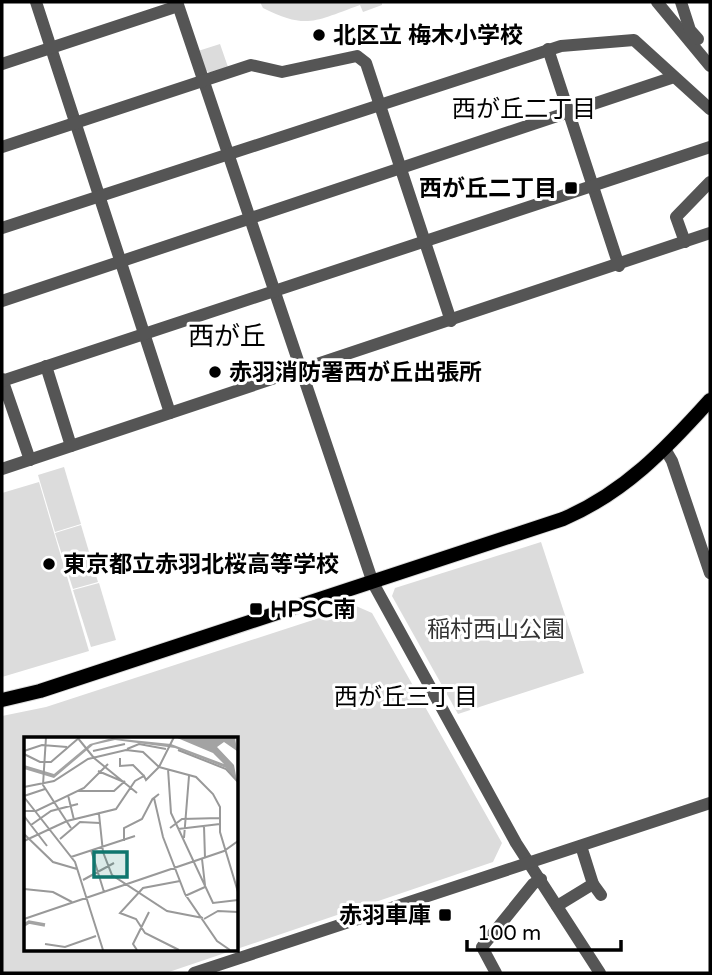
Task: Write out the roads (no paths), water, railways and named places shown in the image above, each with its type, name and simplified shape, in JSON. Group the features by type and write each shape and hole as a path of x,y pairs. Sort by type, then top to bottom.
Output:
{"main road":[{"path":"2,700 53,687 373,583 583,511 625,485 665,449 710,400"}],"street":[{"path":"36,2 170,413"},
{"path":"657,2 710,66"},
{"path":"681,2 690,30 710,54"},
{"path":"2,64 177,4 299,371 373,583 529,862 600,973"},
{"path":"2,228 548,49 634,40 710,109"},
{"path":"548,49 620,265"},
{"path":"2,147 251,65 282,72 357,56 366,63 452,321"},
{"path":"2,301 674,77"},
{"path":"30,460 2,380 710,146"},
{"path":"685,242 676,217 710,182"},
{"path":"2,469 710,233"},
{"path":"46,366 71,446"},
{"path":"665,449 673,461 710,573"},
{"path":"200,972 710,803"},
{"path":"581,846 593,884 601,895"},
{"path":"496,973 482,947 533,884 541,879"},
{"path":"557,906 593,884"}],"place":[{"name":"北区立 梅木小学校","path":"319,35"},
{"name":"西が丘二丁目","path":"571,188"},
{"name":"赤羽消防署西が丘出張所","path":"215,372"},
{"name":"東京都立赤羽北桜高等学校","path":"49,564"},
{"name":"HPSC南","path":"256,609"},
{"name":"赤羽車庫","path":"445,915"}],"district":[{"name":"西が丘二丁目","path":"524,109"},
{"name":"西が丘","path":"227,336"},
{"name":"西が丘三丁目","path":"406,697"}],"park label":[{"name":"稲村西山公園","path":"496,629"}]}
